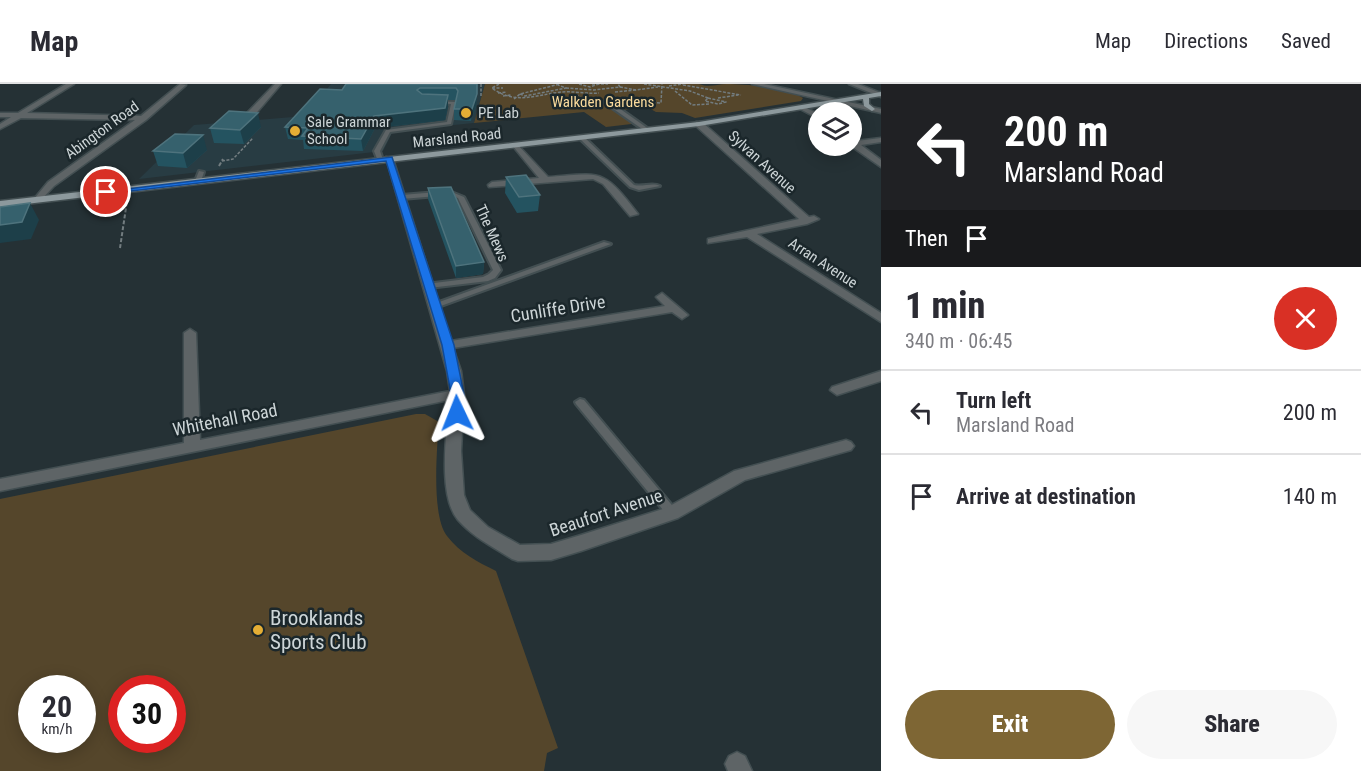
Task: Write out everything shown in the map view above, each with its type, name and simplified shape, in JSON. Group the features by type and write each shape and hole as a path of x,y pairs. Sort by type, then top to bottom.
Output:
{"main road":[{"name":"Marsland Road","path":"838,102 880,94"},
{"path":"806,108 812,102 808,96"},
{"path":"866,97 866,105 872,110"},
{"name":"Marsland Road","path":"5,203 699,124 806,108"}],"street":[{"path":"0,127 71,84"},
{"path":"247,118 278,84"},
{"path":"755,84 838,102"},
{"path":"852,84 880,94"},
{"name":"Abington Road","path":"39,199 51,184 143,118 183,85"},
{"path":"862,108 881,111"},
{"path":"0,115 143,118"},
{"name":"Sylvan Avenue","path":"699,124 812,220 748,233"},
{"path":"862,142 881,140"},
{"path":"516,145 545,180"},
{"path":"862,150 881,164"},
{"name":"Beaufort Avenue","path":"385,159 402,197 448,345 457,394 453,460 456,495 463,514 482,532 518,553 551,552 672,513 740,475 846,446"},
{"path":"492,185 601,178 633,214"},
{"path":"712,241 748,233"},
{"name":"Arran Avenue","path":"748,233 881,318"},
{"name":"Cunliffe Drive","path":"448,345 679,312 662,297"},
{"path":"190,333 192,446"},
{"path":"837,390 881,376"},
{"name":"Whitehall Road","path":"0,485 457,394"}],"lane":[{"path":"385,159 377,151 388,131 449,123 454,103 422,102"},
{"path":"607,102 647,130"},
{"path":"581,137 632,186 639,189 657,186"},
{"path":"198,181 201,172"},
{"name":"The Mews","path":"402,197 449,193 461,197 497,270 485,279 429,286"},
{"path":"0,212 5,203"},
{"path":"435,305 607,244"},
{"path":"580,402 672,513"}],"path":[{"path":"480,96 481,84"},
{"path":"492,88 499,84"},
{"path":"501,96 519,95 560,84 570,89 594,90 621,87 636,90"},
{"path":"586,84 591,85"},
{"path":"492,88 502,98 514,99 562,92 582,86 608,84"},
{"path":"618,84 621,87"},
{"path":"644,84 683,84 741,95"},
{"path":"657,84 690,91 708,98 746,94"},
{"path":"691,84 700,89"},
{"path":"562,92 590,94 662,85"},
{"path":"654,103 661,103 662,85"},
{"path":"492,88 502,88"},
{"path":"525,96 566,88"},
{"path":"672,89 692,105 726,102 718,98"},
{"path":"498,93 507,92"},
{"path":"514,99 519,95 556,93"},
{"path":"573,93 585,101"},
{"path":"708,98 705,101 711,103"},
{"path":"217,170 222,159 233,159 254,138"},
{"path":"120,248 129,189"}],"shaded area":[{"name":"Sale Grammar School","path":"331,84 485,84 474,123 393,131 383,151 139,179 194,125 305,116"}],"green space":[{"name":"Walkden Gardens","path":"485,84 699,84 710,86 735,84 777,89 803,98 801,101 695,118 682,113 656,112 647,107 622,110 640,123 606,127 584,112 474,123"},
{"name":"Brooklands Sports Club","path":"416,414 425,414 439,422 436,481 442,526 447,536 463,552 496,571 558,748 547,753 544,771 0,771 0,499"}],"building":[{"path":"346,84 477,84 477,94 472,109 454,109 458,91 456,88 420,88 417,90 422,94 448,95 445,108 374,116 361,139 302,136 308,128 285,127 320,89 342,90"},
{"path":"229,111 258,113 240,130 210,128"},
{"path":"175,134 203,135 183,153 153,151"},
{"path":"526,175 540,195 519,197 506,177"},
{"path":"451,187 484,262 456,266 428,188"},
{"path":"30,203 22,222 0,225 0,207"}],"place":[{"name":"PE Lab","path":"466,113"},
{"name":"Sale Grammar School","path":"295,131"},
{"name":"Brooklands Sports Club","path":"258,630"}],"route":[{"path":"106,192 389,159 448,345 454,371 457,413"}]}
